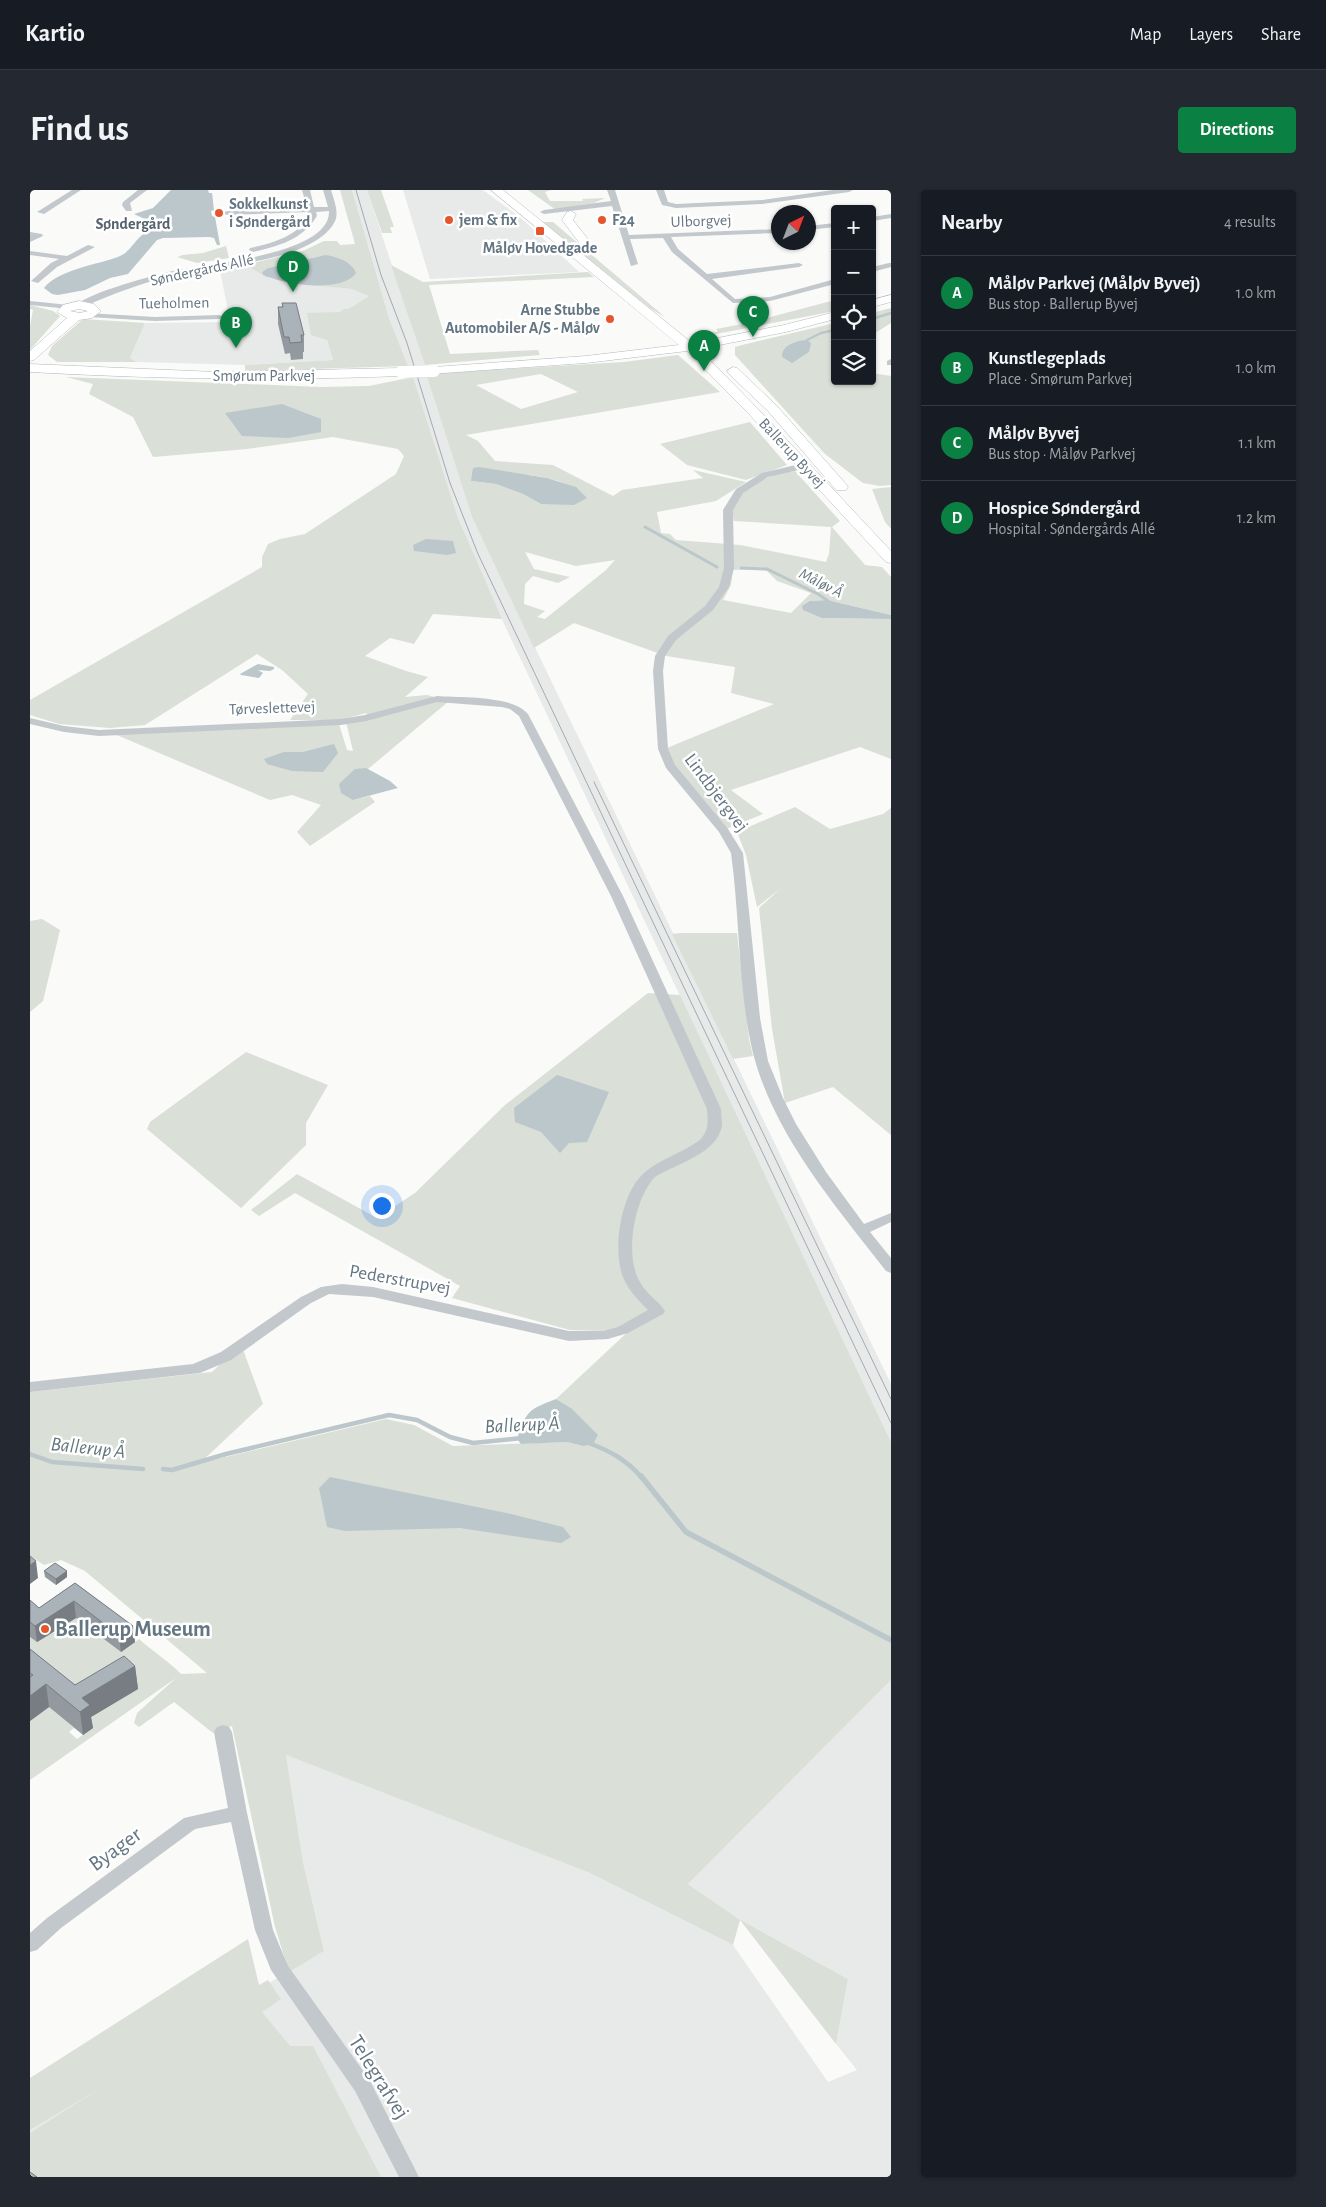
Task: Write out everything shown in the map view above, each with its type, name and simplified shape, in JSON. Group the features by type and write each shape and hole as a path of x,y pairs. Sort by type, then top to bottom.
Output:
{"main road":[{"path":"498,192 692,341 831,315"},
{"path":"498,192 514,195 529,205 542,210 692,341"},
{"path":"509,201 519,204 538,216 542,210"},
{"path":"571,214 567,220 576,229 591,251"},
{"path":"876,303 891,298"},
{"name":"Søndergårds Allé","path":"30,357 79,311"},
{"name":"Smørum Parkvej","path":"30,368 208,376 336,376 601,359 692,341"},
{"name":"Smørum Parkvej","path":"497,366 692,341"},
{"name":"Ballerup Byvej","path":"692,341 721,359 772,408 891,542"},
{"name":"Ballerup Byvej","path":"692,341 754,412 891,559"}],"street":[{"path":"30,207 43,211 77,190"},
{"path":"127,190 141,191"},
{"path":"306,190 311,210"},
{"path":"227,213 332,209 328,190"},
{"path":"611,190 634,264"},
{"path":"660,190 665,203 676,206 762,202 849,190"},
{"path":"129,208 126,205 127,202 141,191"},
{"path":"542,210 616,205"},
{"path":"542,210 571,214 616,205"},
{"name":"Søndergårds Allé","path":"79,311 110,293 175,273 268,256 301,245 324,232 333,216 332,209"},
{"name":"Søndergårds Allé","path":"253,250 276,244 298,233 310,222 311,210"},
{"path":"876,219 891,216"},
{"path":"816,227 831,225"},
{"name":"Ulborgvej","path":"625,237 771,231"},
{"path":"30,234 39,236 30,240"},
{"path":"666,236 675,250 733,301 741,302 774,298 831,282"},
{"path":"35,281 66,258 91,247"},
{"path":"30,253 66,258"},
{"path":"706,277 798,265"},
{"path":"876,269 889,265"},
{"name":"Tueholmen","path":"79,311 130,318 219,317"},
{"name":"Lindbjergvej","path":"804,466 765,475 752,481 739,491 728,510 729,568 724,587 709,608 672,638 660,656 658,671 663,749 670,766 724,831 737,853 754,1027 765,1070 784,1114 809,1156 891,1268"},
{"name":"Tørveslettevej","path":"30,721 64,729 99,732 341,722 366,718 438,699 455,699 514,707 523,714 604,870 714,1109 715,1125 711,1137 700,1147 656,1169 642,1182 632,1200 625,1256 629,1276 642,1296 658,1311"},
{"path":"862,1230 891,1217"},
{"name":"Pederstrupvej","path":"30,1387 195,1370 226,1356 306,1300 326,1290 342,1289 372,1292 569,1336 603,1336 623,1330 658,1311"},
{"path":"223,1732 238,1813"},
{"name":"Byager","path":"30,1944 54,1923 190,1824 238,1813"},
{"name":"Telegrafvej","path":"238,1813 264,1930 280,1970 304,2006 362,2084 409,2177"}],"shaded area":[{"path":"340,190 352,190 389,318 408,366 245,371 245,365 333,360 327,340 311,335 307,313 340,312 369,296 351,289 312,285 338,283 325,255 268,268 262,272 263,275 245,265 303,251 324,241 337,241 340,245 355,244"},
{"path":"352,190 367,190 425,365 408,366 389,318"},
{"path":"367,190 381,190 394,227 390,227 392,233 382,233"},
{"path":"403,190 483,190 522,219 579,272 430,279"},
{"path":"528,190 551,190 545,192 550,201 583,201 582,199 605,198 594,203 556,210"},
{"path":"542,222 553,222 665,317 651,309"},
{"path":"226,246 229,258 197,263 177,257 203,253"},
{"path":"245,265 272,279 351,289 369,296 350,308 344,309 327,340 333,360 245,365 137,362 130,358 145,323 230,322 220,270"},
{"path":"391,265 423,282 588,272 594,277 429,285 450,354 538,350 540,355 425,365"},
{"path":"831,301 831,312 716,334 712,332 718,332 716,329 748,323"},
{"path":"30,305 53,311 60,316 30,350 30,326 33,310 30,309"},
{"path":"891,308 891,323 876,332 876,312"},
{"path":"83,319 145,323 130,358 137,362 57,362 48,355 52,346"},
{"path":"831,324 831,385 876,385 876,374 891,376 891,485 880,486 863,483 825,454 735,355 735,347"},
{"path":"678,355 720,392 466,435 478,441 495,461 553,465 613,496 622,490 703,478 693,470 746,482 716,501 657,512 661,533 670,534 676,540 740,545 826,562 829,554 831,527 734,521 733,510 737,501 750,487 777,474 795,471 840,521 832,527 865,565 882,567 891,577 891,615 827,600 810,601 822,618 891,619 891,759 860,747 731,790 763,814 726,829 673,765 667,748 774,704 731,693 735,667 666,656 574,623 534,648 472,517 426,374 624,362","holes":["541,374 578,392 521,409 476,385","529,475 553,479 567,484 586,498 541,504 523,494 496,484 471,481","525,552 576,566 615,560 606,570 545,619 537,617 545,611 524,604 525,584 533,576 558,583 570,577 534,569","757,569 767,571 777,581 811,593 791,613 723,600 731,585 733,570"]},
{"path":"426,374 472,517 891,1384 891,1442 489,592 458,518 412,375"},
{"path":"66,377 321,387 369,386 413,377 458,518 502,619 433,614 414,644 390,638 365,656 428,677 405,697 427,695 449,701 368,769 365,768 353,800 370,796 375,802 310,846 297,832 321,805 292,795 270,800 112,733 339,724 347,750 353,751 346,722 368,718 366,713 340,720 290,720 308,694 282,670 257,654 145,725 110,728 59,724 30,715 30,700 262,567 262,557 268,544 280,539 305,534 396,474 404,456 398,449 333,437 247,449 153,457 133,417 89,394 93,384"},
{"path":"750,422 787,465 746,480 687,465 660,444"},
{"path":"891,487 891,529 885,522 872,489"},
{"path":"795,807 830,829 883,814 891,808 891,1135 833,1087 785,1103 772,1029 759,908 781,888 757,907 746,855 737,832"},
{"path":"42,919 60,930 43,1001 30,1012 30,921"},
{"path":"737,933 749,1039 753,1056 733,1059 672,934"},
{"path":"648,993 680,995 891,1442 891,1680 688,1884 739,1919 848,1979 836,2044 740,1920 733,1945 590,1873 286,1755 303,1862 324,1951 289,1972 275,1927 232,1726 213,1733 174,1702 139,1727 134,1723 137,1713 176,1678 30,1780 30,1721 49,1707 74,1728 69,1732 77,1739 93,1728 30,1669 30,1637 53,1633 76,1618 121,1652 139,1639 181,1674 207,1673 85,1571 61,1560 44,1565 30,1556 30,1392 212,1372 241,1344 263,1404 200,1463 386,1419 414,1425 453,1446 567,1442 583,1446 571,1408 556,1399 633,1327 602,1331 570,1330 452,1298 460,1286 295,1193 259,1216 251,1210 297,1174 377,1218 415,1193 505,1105"},
{"path":"246,1052 328,1085 306,1123 306,1145 241,1208 147,1129 150,1122"},
{"path":"891,1680 891,2177 30,2177 30,2130 260,1988 324,1951 303,1862 286,1755 590,1873 733,1945 828,2082 857,2070 836,2044 848,1979 739,1919 688,1884"},
{"path":"248,1939 259,1985 268,1980 281,1999 262,2012 290,2046 313,2046 381,2177 30,2177 30,2133 102,2087 30,2130 30,2078"}],"water":[{"path":"171,190 208,190 209,193 212,193 214,210 211,211 212,216 215,217 220,245 217,245 214,238 209,237 163,238 157,240 128,274 110,278 85,290 58,295 52,294 44,288 59,276 124,254 144,233 149,231 146,228 147,220 134,214 153,208"},
{"path":"325,255 344,260 351,265 356,273 349,279 338,283 311,285 272,278 263,275 262,272 268,268"},
{"path":"807,340 811,343 809,352 792,363 782,357 787,346 795,342"},
{"path":"282,404 321,419 321,432 288,438 242,436 225,413"},
{"path":"479,467 547,478 576,487 587,498 574,505 541,504 523,494 496,484 471,481 473,468"},
{"path":"426,539 453,541 456,553 447,555 414,551 413,545"},
{"path":"827,600 891,615 891,619 822,618 803,610 802,606 810,601"},
{"path":"258,664 274,667 274,669 270,671 258,670 263,673 259,678 240,674"},
{"path":"334,744 338,753 323,772 292,771 267,764 264,759 284,752 303,752"},
{"path":"366,768 390,781 398,788 353,800 341,793 339,784 355,769"},
{"path":"557,1075 609,1092 587,1142 569,1143 560,1153 541,1132 515,1122 514,1108"},
{"path":"556,1399 571,1408 598,1435 593,1444 583,1446 567,1442 521,1444 517,1439 523,1422 529,1413 539,1406"},
{"path":"330,1477 511,1514 563,1527 571,1537 561,1543 460,1528 345,1531 327,1527 319,1488"}],"building":[{"path":"282,303 296,303 304,335 301,335 302,342 290,343 289,337 284,337 278,307 283,307"},
{"path":"30,1556 36,1561 30,1565"},
{"path":"55,1563 67,1571 56,1579 44,1571"},
{"path":"75,1583 133,1626 119,1635 74,1601 35,1626 30,1622 30,1600 39,1608"},
{"path":"30,1649 75,1685 124,1656 135,1666 82,1698 90,1705 80,1712 46,1684 30,1696 30,1677 33,1675 30,1673"},
{"path":"30,2172 37,2177 30,2177"}],"waterway":[{"path":"876,318 891,313"},
{"path":"807,340 821,333 831,331"},
{"name":"Måløv Å","path":"645,527 717,567"},
{"name":"Måløv Å","path":"741,568 767,569 818,594 831,603"},
{"name":"Ballerup Å","path":"163,1469 172,1470 226,1454 389,1415 417,1420 450,1437 473,1443 522,1438"},
{"name":"Ballerup Å","path":"589,1443 618,1457 642,1478"},
{"name":"Ballerup Å","path":"30,1454 52,1462 143,1469"},
{"name":"Ballerup Å","path":"641,1476 686,1532 891,1640"}],"tram line":[{"path":"356,190 381,275 407,343 450,483 478,554 891,1423"},
{"path":"594,782 891,1399"}],"place":[{"name":"Sokkelkunst i Søndergård","path":"219,213"},
{"name":"jem & fix","path":"449,220"},
{"name":"F24","path":"602,220"},
{"name":"Måløv Hovedgade","path":"540,231"},
{"name":"Hospice Søndergård","path":"293,292"},
{"name":"Arne Stubbe Automobiler A/S - Måløv","path":"610,319"},
{"name":"Måløv Byvej","path":"753,337"},
{"name":"Kunstlegeplads","path":"236,348"},
{"name":"Måløv Parkvej (Måløv Byvej)","path":"704,371"},
{"name":"Ballerup Museum","path":"45,1629"}],"district":[{"name":"Søndergård","path":"133,224"}]}
